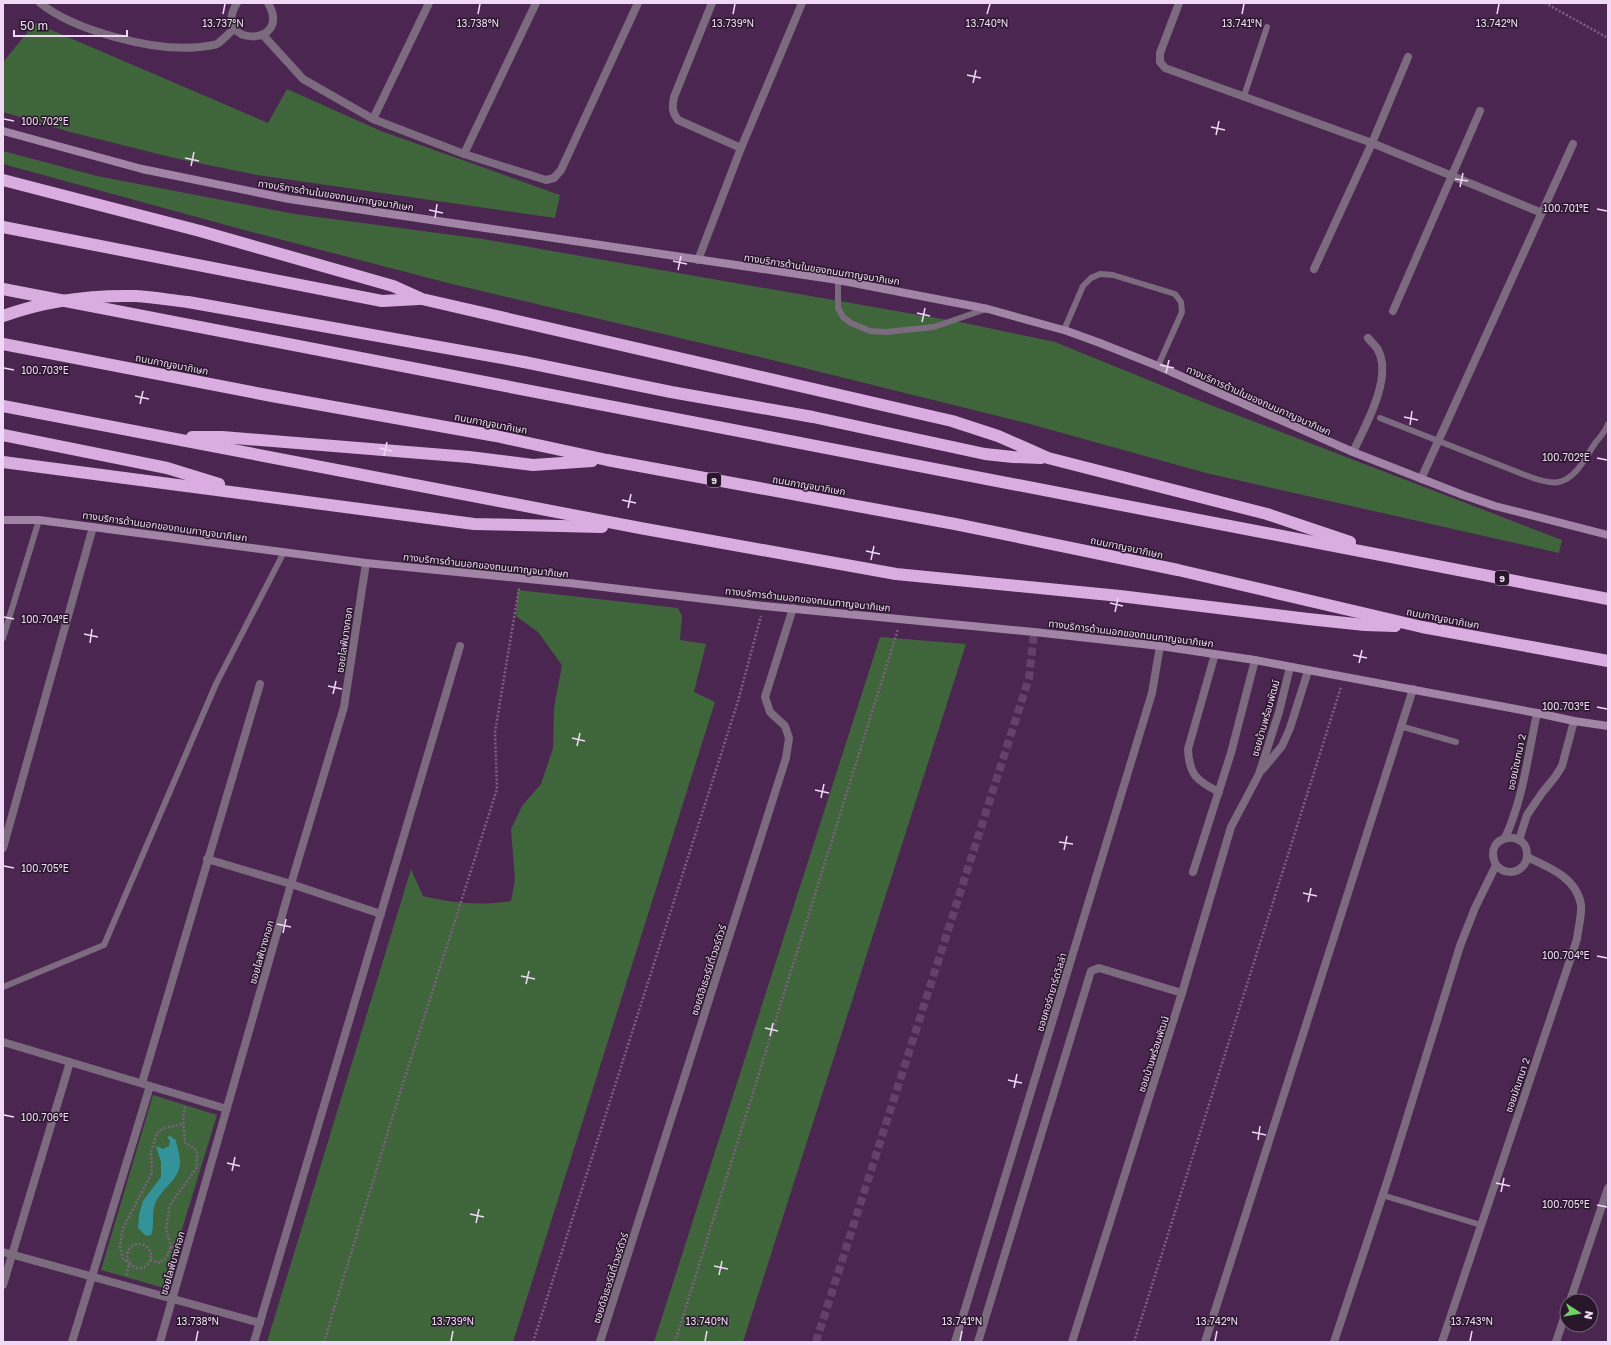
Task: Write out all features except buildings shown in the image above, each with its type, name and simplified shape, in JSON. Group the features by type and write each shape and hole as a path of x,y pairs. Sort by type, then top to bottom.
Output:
{"highway":[{"path":"3,180 200,231 393,286 422,299 937,417 998,436 1048,458 1267,514 1396,557"},
{"path":"3,227 382,301 422,299"},
{"name":"9","path":"3,289 1608,599"},
{"path":"3,316 54,303 94,297 136,296 195,303 524,362 679,393 813,417 985,454 1013,457 1048,458"},
{"name":"ถนนกาญจนาภิเษก","path":"3,344 272,396 496,436 607,460 978,529 1178,570 1422,627 1608,661"},
{"path":"3,406 640,528 896,574 1120,596 1365,625 1422,627"},
{"path":"3,435 167,468 248,494"},
{"path":"163,437 222,437 469,457 533,464 607,460"},
{"path":"3,462 474,524 640,528"}],"main road":[{"name":"ทางบริการด้านในของถนนกาญจนาภิเษก","path":"3,131 142,169 289,199 838,280 988,309 1064,330 1158,366 1353,452 1495,506 1608,535"},
{"name":"ทางบริการด้านนอกของถนนกาญจนาภิเษก","path":"3,520 40,520 366,563 520,578 764,606 1160,646 1255,660 1574,721 1608,726"}],"street":[{"path":"40,3 51,12 99,33 141,44 190,48 216,44 235,28"},
{"path":"237,3 233,10 232,19 235,28 240,34 248,37 263,35 270,28 273,20 273,11 268,3"},
{"path":"373,119 429,3"},
{"path":"464,154 536,3"},
{"path":"263,35 303,79 373,119 464,154 546,180 554,178 561,170 638,3"},
{"path":"712,3 674,96 672,107 673,113 678,120 741,148"},
{"path":"698,260 741,148 802,3"},
{"path":"1179,3 1160,53 1160,62 1165,68 1372,143 1453,175 1542,213"},
{"path":"1314,269 1372,143 1408,56"},
{"path":"1393,311 1480,110"},
{"path":"1421,479 1573,144"},
{"path":"1353,452 1378,394 1382,376 1382,365 1378,350 1368,338"},
{"path":"3,848 93,527"},
{"name":"ซอยไลฟ์บางกอก","path":"160,1342 291,884 344,707 366,563"},
{"name":"ซอยดิอิเธอร์นิตี้เวอร์ดัวร์","path":"600,1342 786,758 789,738 785,726 770,712 765,697 793,608"},
{"path":"254,1342 460,646"},
{"name":"ซอยคอร์ทยาร์ดวิลล่า","path":"955,1342 1152,693 1160,646"},
{"path":"1215,654 1188,749 1188,760 1193,773 1202,784 1219,792"},
{"path":"1193,872 1231,753 1255,660"},
{"name":"ซอยบ้านพร้อมพัฒน์","path":"1072,1342 1182,993 1231,827 1259,774 1279,712 1290,667"},
{"name":"ซอยบ้านพร้อมพัฒน์","path":"1259,774 1282,746 1290,728 1308,671"},
{"path":"72,1342 146,1085 207,859 260,684"},
{"path":"1205,1342 1413,689"},
{"name":"ซอยมัณฑนา 2","path":"1496,865 1492,854 1493,849 1496,844 1505,838 1512,823 1523,785 1537,713"},
{"path":"1519,840 1527,816 1542,793 1556,778 1562,766 1574,721"},
{"path":"1334,1342 1460,946 1475,908 1496,865 1504,872 1516,871 1522,868 1527,857 1525,846 1519,840 1510,837 1505,838"},
{"name":"ซอยมัณฑนา 2","path":"1442,1342 1577,939 1581,905 1574,886 1554,869 1527,857"},
{"path":"207,859 291,884 381,914"},
{"path":"978,1342 1092,971 1100,968 1182,993"},
{"path":"3,1042 227,1109"},
{"path":"3,1284 70,1062"},
{"path":"1573,1293 1608,1188"},
{"path":"3,1252 260,1323"}],"lane":[{"path":"1244,96 1267,27"},
{"path":"1064,330 1083,286 1091,278 1100,274 1113,275 1175,294 1181,302 1182,312 1158,366"},
{"path":"838,280 838,308 843,317 851,323 870,331 886,332 934,327 988,309"},
{"path":"1380,418 1525,476 1558,482 1567,478 1576,471 1604,433 1608,424"},
{"path":"3,638 40,520"},
{"path":"3,987 104,945 216,684 284,552"},
{"path":"1400,726 1456,742"},
{"path":"1382,1195 1481,1225"}],"path":[{"path":"1544,3 1608,38"},
{"path":"324,1342 399,1096 497,789 495,732 520,578"},
{"path":"533,1342 738,701 764,606"},
{"path":"675,1342 901,619"},
{"path":"1134,1342 1344,677"},
{"path":"184,1256 172,1246 166,1229 170,1205 197,1167 197,1151 184,1143 183,1124 187,1097"},
{"path":"122,1285 130,1263 128,1260 128,1252 132,1246 135,1244 143,1244 146,1246 150,1252 150,1260 148,1264 137,1267 130,1263 123,1259 120,1248 123,1228 152,1173 151,1151 157,1133 164,1128 183,1124"},
{"path":"150,1260 160,1263 167,1256 172,1246"}],"shaded area":[{"path":"35,23 268,123 287,89 381,131 560,195 555,218 257,175 174,158 70,132 3,112 3,62"},
{"path":"3,151 97,176 295,214 483,239 965,323 1055,342 1195,399 1562,540 1559,553 1206,473 1030,424 760,357 452,284 248,231 3,164"},
{"path":"518,590 678,608 682,616 680,640 706,644 694,692 715,702 513,1342 267,1342 411,869 423,896 467,903 500,903 511,901 515,880 511,829 522,806 541,784 553,748 554,708 562,665 538,632 516,616"},
{"path":"880,637 966,644 743,1342 654,1342"},
{"path":"153,1095 217,1115 164,1288 101,1270"},
{"path":"170,1136 176,1140 180,1159 179,1168 174,1179 161,1193 155,1204 151,1235 146,1236 138,1228 139,1215 143,1201 161,1177 161,1162 156,1146 163,1149 169,1146 170,1141 167,1137"}],"tunnel":[{"path":"816,1342 1029,678 1034,632"}]}
